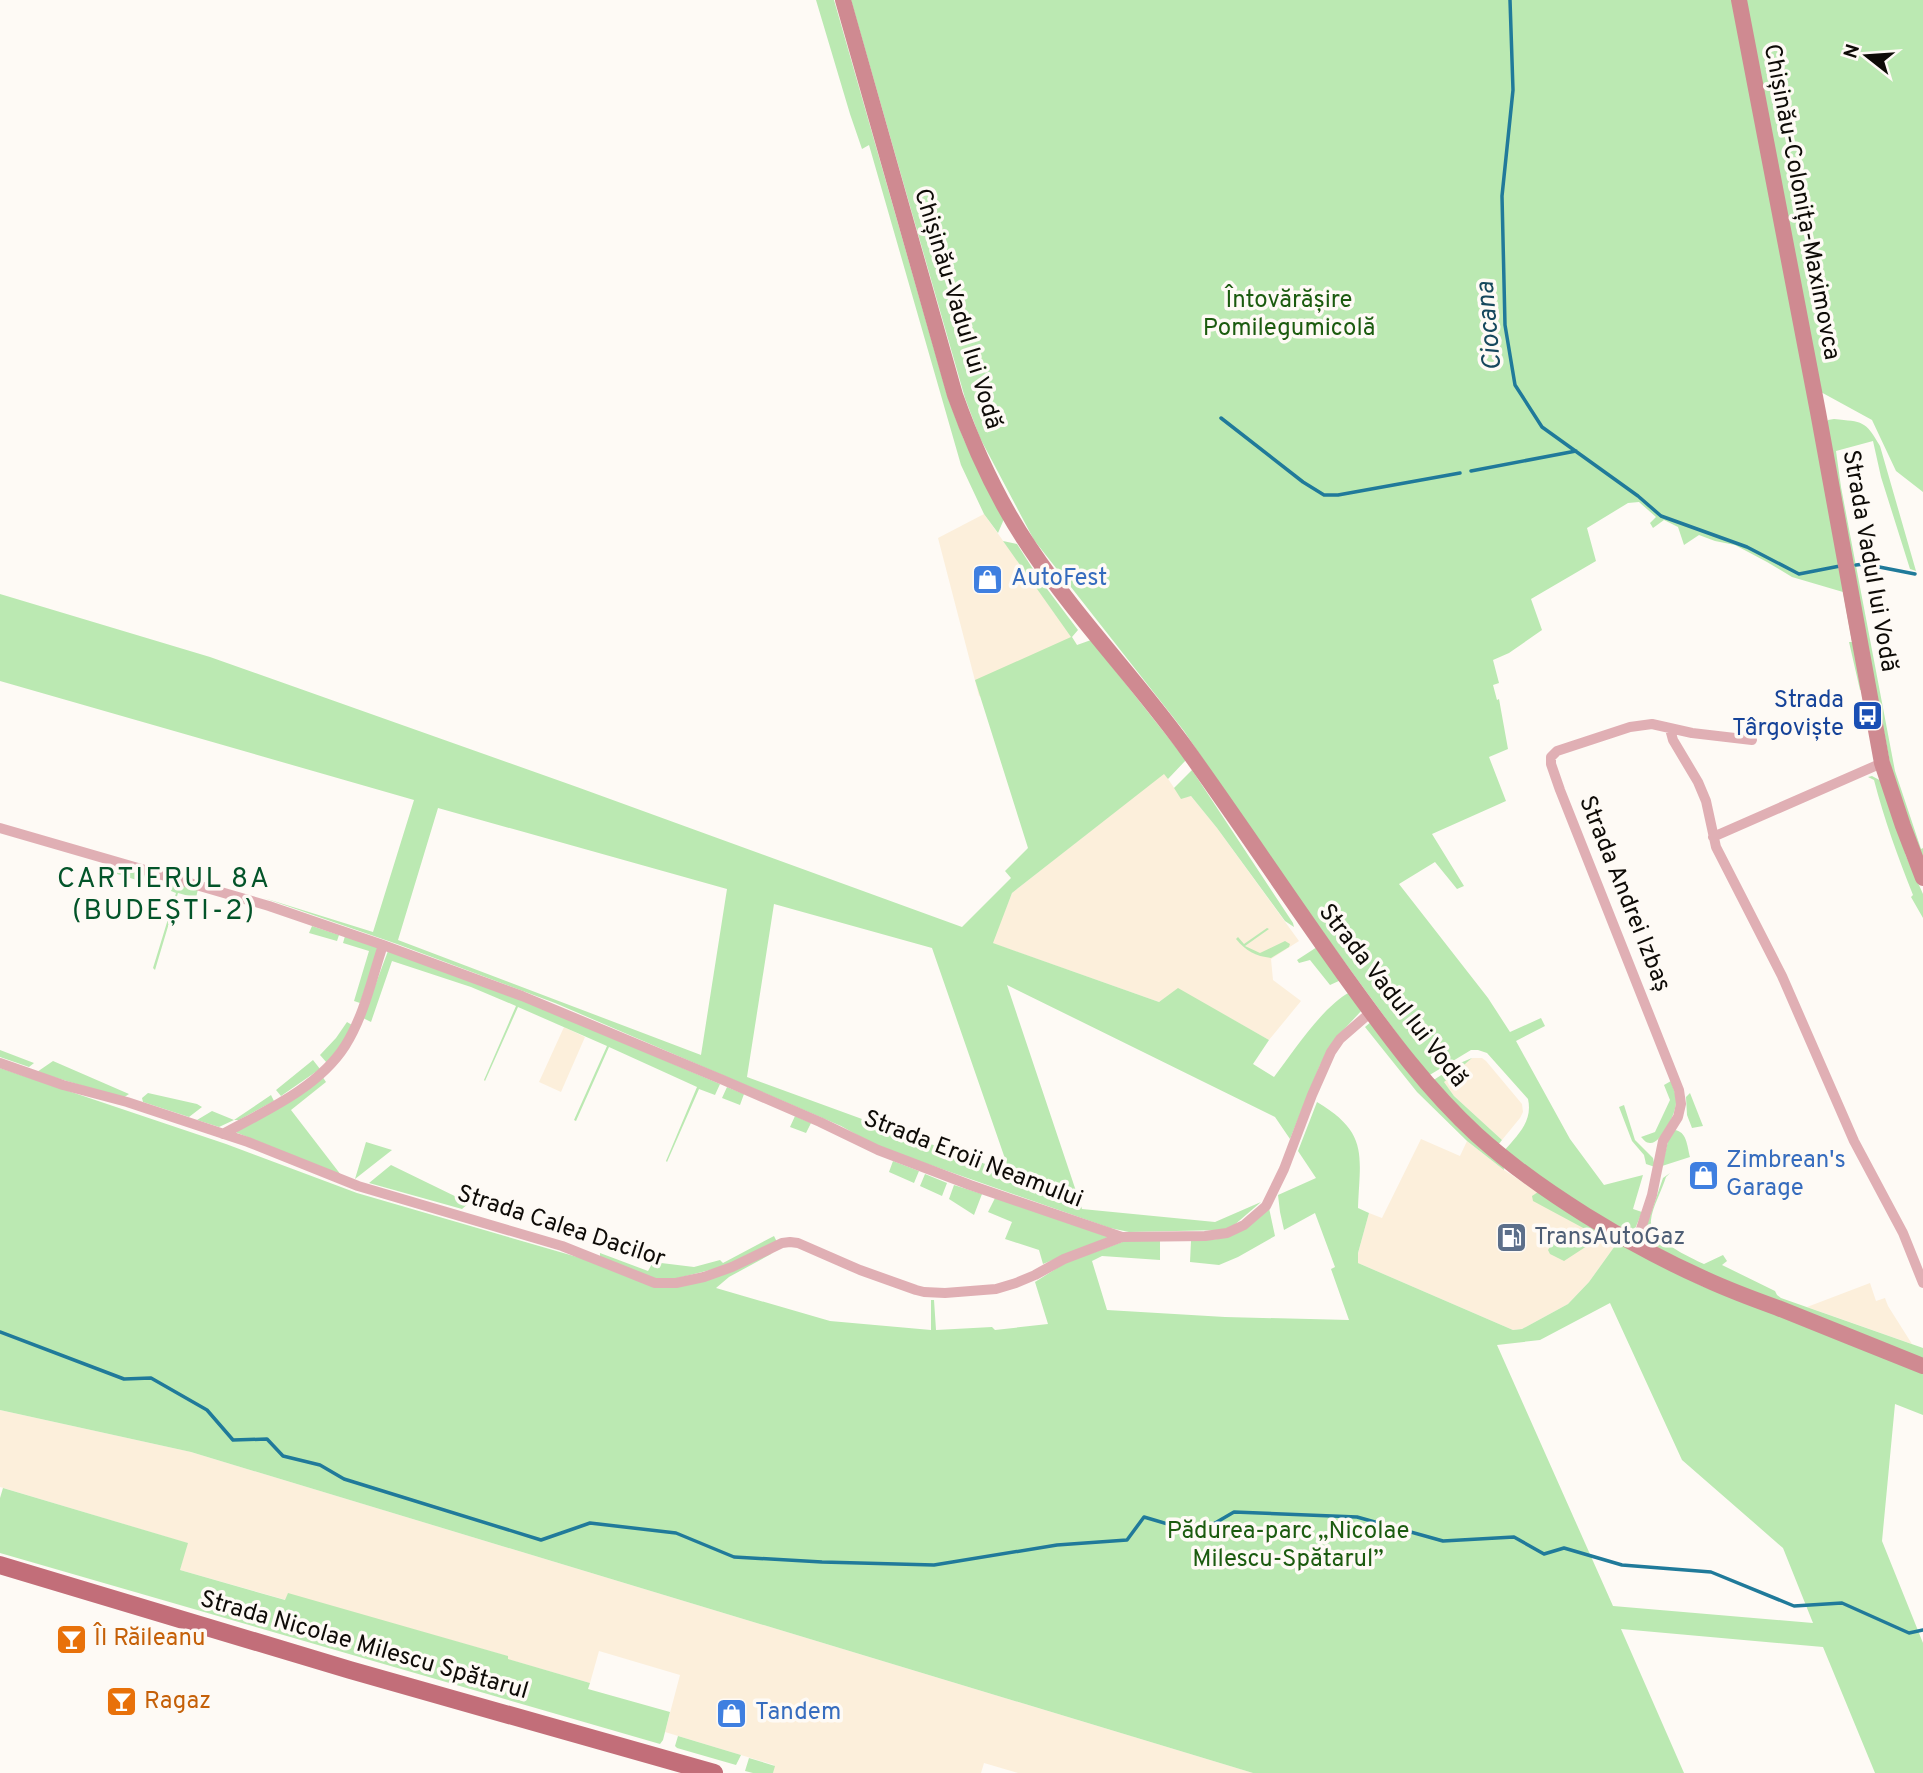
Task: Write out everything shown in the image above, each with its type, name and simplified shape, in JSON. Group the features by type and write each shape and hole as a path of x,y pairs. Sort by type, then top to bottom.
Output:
{"main road":[{"name":"Chișinău-Vadul lui Vodă","path":"843,0 943,353 970,436 1028,546 1180,741"},
{"name":"Chișinău-Colonița-Maximovca","path":"1740,0 1818,412"},
{"name":"Strada Vadul lui Vodă","path":"1818,412 1882,763 1923,878"},
{"name":"Strada Vadul lui Vodă","path":"1180,741 1371,1012 1425,1082 1476,1134 1554,1194 1636,1244 1706,1280 1923,1366"},
{"name":"Strada Nicolae Milescu Spătarul","path":"0,1565 351,1670 714,1773"}],"street":[{"name":"Strada Andrei Izbaș","path":"1636,1244 1652,1195 1663,1141 1678,1117 1681,1104 1679,1090 1550,764 1551,757 1557,751 1630,727 1652,724 1752,740"},
{"path":"1670,729 1673,740 1706,801 1716,847 1782,976 1854,1141 1903,1233 1923,1283"},
{"path":"1713,836 1882,763"},
{"name":"Strada Eroii Neamului","path":"0,828 270,906 383,945 614,1033 924,1169 1122,1237 1205,1236 1227,1233 1244,1225 1266,1206 1284,1169 1331,1052 1351,1028 1371,1012"},
{"path":"223,1134 276,1105 304,1086 336,1058 357,1022 383,945"},
{"name":"Strada Calea Dacilor","path":"0,1063 248,1142 358,1186 562,1246 655,1283 676,1283 704,1277 790,1242 924,1292 996,1289 1122,1237"}],"shaded area":[{"path":"984,514 1147,747 979,696 938,538"},
{"path":"1164,773 1181,798 1191,796 1217,828 1299,941 1271,959 1273,980 1301,1001 1269,1040 1178,989 1159,1002 992,943 1012,893"},
{"path":"564,1027 585,1037 561,1092 539,1082"},
{"path":"1472,1058 1486,1061 1522,1104 1523,1112 1520,1118 1502,1140 1454,1096 1443,1081"},
{"name":"TransAutoGaz","path":"1421,1139 1460,1156 1467,1141 1504,1170 1617,1243 1589,1282 1568,1304 1522,1329 1513,1330 1358,1263 1358,1253 1369,1213 1382,1218"},
{"path":"1870,1283 1876,1301 1885,1298 1912,1344 1807,1307"},
{"path":"0,1410 191,1452 1253,1773 1018,1773 984,1763 981,1773 773,1773 774,1765 665,1732 680,1675 599,1651 590,1683 507,1659 507,1656 288,1594 286,1600 180,1570 187,1543 0,1487"}],"green space":[{"path":"816,0 834,0 948,398 964,440 1004,519 998,533 984,514 961,465 869,145 862,149"},
{"name":"Întovărășire Pomilegumicolă","path":"851,0 1735,0 1865,689 1860,690 1849,642 1852,642 1843,592 1792,577 1735,545 1699,535 1684,545 1678,527 1664,520 1653,528 1650,523 1656,517 1639,502 1628,503 1587,528 1596,561 1531,599 1542,630 1509,653 1493,660 1499,683 1493,685 1497,700 1499,699 1508,749 1489,757 1506,801 1432,834 1464,886 1457,889 1435,862 1399,884 1488,998 1510,1032 1541,1018 1545,1026 1516,1041 1570,1139 1604,1185 1643,1175 1633,1209 1642,1212 1632,1236 1562,1193 1504,1151 1526,1121 1528,1099 1487,1053 1471,1050 1428,1076 1286,882 1184,731 1034,540 980,438 965,398"},
{"path":"1745,0 1923,0 1923,492 1896,471 1872,420 1819,391"},
{"path":"1834,419 1862,424 1871,431 1880,446 1916,571 1910,569 1881,477 1873,441 1836,451 1895,771 1921,849 1923,848 1923,865 1891,768 1825,424"},
{"path":"1003,541 1017,544 1078,630 1072,637 1077,645 1091,640 1186,760 1168,779 1164,774 1012,893 993,943 1159,1002 1178,988 1269,1040 1253,1064 1274,1077 1309,1030 1340,999 1350,992 1363,1009 1336,1038 1320,1065 1290,1139 1275,1117 1007,985 1082,1209 1215,1222 1261,1202 1232,1227 1223,1230 1129,1232 1110,1228 879,1147 841,1126 555,1003 264,898 373,932 414,800 0,681 0,594 210,657 962,927 1011,878 1005,871 1028,848 975,680 1071,637","holes":["438,808 727,889 701,1055 398,940","774,904 932,948 1010,1173 747,1077"]},
{"path":"1192,770 1294,927 1285,921 1191,796 1181,799 1174,788"},
{"path":"1872,776 1885,783 1906,856 1923,894 1923,918 1911,897 1913,895 1874,780 1868,777"},
{"path":"117,866 145,874 143,882 114,873"},
{"path":"174,882 198,889 196,898 178,893 155,970 153,968 176,893 171,891"},
{"path":"312,926 339,935 337,941 309,933"},
{"path":"1269,929 1245,946 1260,953 1285,941 1290,944 1271,958 1251,952 1236,939 1238,937 1244,944"},
{"path":"345,936 379,948 360,1003 354,1001 369,951 343,943"},
{"path":"1317,947 1341,980 1330,985 1310,960 1299,963 1297,960"},
{"path":"388,951 496,988 720,1084 715,1095 699,1089 667,1162 697,1087 609,1047 576,1121 574,1120 607,1046 518,1007 485,1081 516,1006 471,987 392,961 371,1022 363,1018"},
{"path":"1372,1021 1503,1163 1504,1170 1467,1141 1417,1092 1365,1027"},
{"path":"347,1022 352,1025 327,1063 320,1055"},
{"path":"0,1050 34,1063 29,1067 0,1057"},
{"path":"1472,1058 1444,1082 1454,1096 1502,1140 1498,1145 1432,1081"},
{"path":"313,1060 320,1069 281,1096 276,1090"},
{"path":"53,1061 129,1094 123,1098 37,1072"},
{"name":"Pădurea-parc „Nicolae Milescu-Spătarul”","path":"0,1068 226,1144 357,1193 591,1261 664,1288 773,1253 729,1277 716,1288 830,1321 931,1330 931,1300 934,1300 936,1330 992,1327 995,1330 1048,1324 1035,1282 1065,1263 1125,1241 1160,1241 1160,1260 1102,1256 1092,1261 1107,1310 1225,1317 1349,1320 1331,1269 1335,1267 1315,1213 1284,1230 1280,1212 1278,1195 1316,1178 1298,1151 1317,1102 1346,1124 1358,1147 1358,1208 1369,1213 1358,1253 1358,1263 1513,1330 1522,1329 1568,1304 1589,1282 1617,1243 1702,1286 1923,1371 1923,1415 1895,1404 1882,1541 1923,1643 1923,1773 1875,1773 1823,1647 1621,1629 1684,1773 1253,1773 191,1452 0,1410","holes":["1610,1303 1682,1460 1783,1548 1813,1623 1613,1606 1497,1345 1540,1340"]},
{"path":"322,1076 326,1082 291,1110 341,1175 235,1132"},
{"path":"1671,1081 1676,1100 1673,1114 1659,1139 1647,1142 1641,1137 1655,1132 1670,1100 1664,1085"},
{"path":"727,1087 744,1094 740,1105 722,1098"},
{"path":"148,1093 202,1107 189,1117 143,1102 142,1098"},
{"path":"1690,1093 1703,1126 1692,1128 1687,1115 1686,1097"},
{"path":"271,1095 274,1101 239,1120 234,1120"},
{"path":"1624,1105 1635,1140 1653,1158 1655,1167 1646,1164 1644,1155 1632,1141 1619,1107"},
{"path":"212,1111 234,1120 219,1127 197,1120"},
{"path":"795,1116 811,1123 806,1133 790,1127"},
{"path":"1674,1130 1684,1136 1690,1157 1662,1166 1670,1133"},
{"path":"366,1142 392,1150 355,1179"},
{"path":"893,1161 919,1171 914,1183 889,1172"},
{"path":"391,1165 469,1203 462,1209 369,1183"},
{"path":"1670,1173 1666,1177 1651,1220 1656,1234 1671,1246 1704,1264 1723,1255 1727,1261 1722,1265 1775,1291 1781,1298 1923,1348 1923,1360 1704,1273 1642,1239 1663,1178"},
{"path":"925,1174 947,1183 942,1196 920,1186"},
{"path":"954,1185 982,1194 974,1215 949,1199"},
{"path":"1538,1192 1600,1232 1600,1237 1533,1201 1532,1196"},
{"path":"995,1198 1109,1237 1043,1264 1039,1250 1005,1239 1012,1222 988,1212"},
{"path":"1269,1208 1275,1236 1219,1265 1190,1262 1191,1241 1218,1239"},
{"path":"1561,1229 1587,1246 1564,1261 1550,1254 1548,1250"},
{"path":"774,1236 777,1242 726,1266 670,1280 655,1279 600,1257 600,1253 648,1271 653,1262 694,1267 720,1260 723,1263"},
{"path":"3,1488 188,1543 180,1570 285,1600 288,1593 508,1656 508,1659 590,1683 588,1689 670,1712 663,1740 660,1744 0,1553 0,1498"},
{"path":"678,1736 741,1755 736,1765 677,1748 675,1746"},
{"path":"749,1758 775,1766 773,1773 745,1771"}],"waterway":[{"name":"Ciocana","path":"1510,0 1513,90 1502,196 1505,325 1515,385 1542,427 1638,496 1661,516 1747,547 1799,574 1840,566"},
{"path":"1221,418 1303,482 1324,495 1338,495 1460,473"},
{"path":"1471,471 1576,451"},
{"name":"Ciocana","path":"1856,565 1864,564 1915,574"},
{"path":"0,1332 124,1379 151,1378 207,1410 233,1440 267,1439 283,1456 320,1465 344,1479 541,1540 590,1523 676,1533 734,1557 934,1565 1057,1545 1127,1540 1144,1517 1198,1533 1234,1512 1357,1517 1443,1541 1514,1537 1544,1554 1564,1548 1622,1565 1711,1572 1794,1606 1842,1603 1909,1633 1923,1630"}],"place":[{"name":"AutoFest","path":"988,579"},
{"name":"Strada Târgoviște","path":"1867,715"},
{"name":"Zimbrean's Garage","path":"1703,1175"},
{"name":"TransAutoGaz","path":"1511,1238"},
{"name":"ÎI Răileanu","path":"71,1639"},
{"name":"Ragaz","path":"121,1702"},
{"name":"Tandem","path":"732,1713"}],"district":[{"name":"CARTIERUL 8A (BUDEȘTI-2)","path":"164,896"}]}
